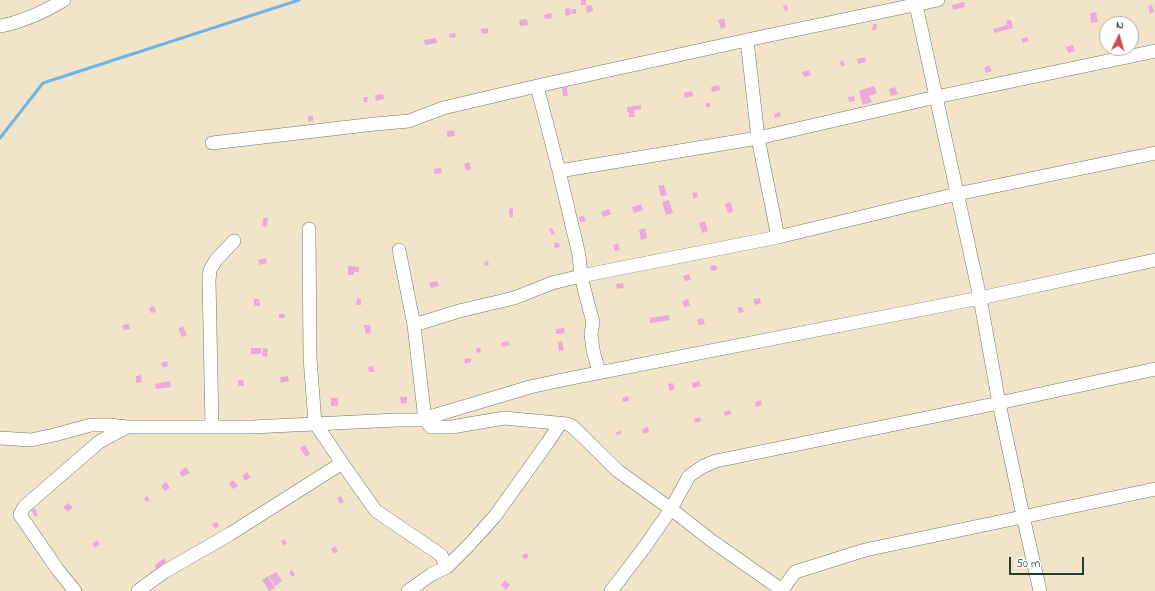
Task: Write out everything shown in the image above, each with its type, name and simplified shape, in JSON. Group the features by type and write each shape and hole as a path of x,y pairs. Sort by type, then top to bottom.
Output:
{"street":[{"path":"0,26 34,16 64,0"},
{"path":"212,143 367,124 409,121 443,108 537,86 938,0"},
{"path":"916,5 980,298 999,403 1040,591"},
{"path":"747,40 758,138 778,237"},
{"path":"559,171 758,138 936,97 1155,51"},
{"path":"537,86 579,256 581,276 593,322 591,334 593,350 599,372"},
{"path":"414,326 459,311 514,298 552,283 581,276 778,237 957,194 1155,153"},
{"path":"309,229 310,358 315,423 376,511 441,555 447,567"},
{"path":"212,427 210,270 216,260 234,240"},
{"path":"399,250 414,326 425,420 431,427 452,426 504,418 567,424 572,426 618,471 671,509 712,542 782,591 795,572 865,550 1155,489"},
{"path":"0,438 30,440 91,425 127,427 252,427 315,423 425,420 436,415 530,387 599,372 980,298 1155,260"},
{"path":"611,591 644,548 671,509 689,476 702,467 716,461 999,403 1155,369"},
{"path":"408,591 432,574 447,567 469,545 495,516 540,455 560,424"},
{"path":"74,591 20,515 24,507 99,442 127,427"},
{"path":"138,591 164,572 230,534 342,463"}],"building":[{"path":"581,0 586,0 586,5 581,5"},
{"path":"964,2 965,7 953,10 952,5"},
{"path":"592,5 593,11 587,13 586,6"},
{"path":"787,5 788,10 785,11 783,6"},
{"path":"1152,5 1154,12 1150,14 1148,6"},
{"path":"570,8 571,15 566,16 565,9"},
{"path":"571,9 576,9 576,14 572,14"},
{"path":"1096,12 1098,22 1091,23 1090,13"},
{"path":"551,13 552,18 545,19 544,15"},
{"path":"724,18 726,27 721,29 718,20"},
{"path":"527,19 528,25 520,26 519,20"},
{"path":"1011,20 1013,28 994,33 993,29 1007,25 1006,21"},
{"path":"873,24 877,24 876,30 872,30"},
{"path":"488,28 488,33 482,34 481,29"},
{"path":"455,33 456,37 450,38 449,34"},
{"path":"1027,37 1029,41 1023,43 1021,39"},
{"path":"436,38 437,43 425,45 424,40"},
{"path":"1073,45 1075,51 1068,53 1066,47"},
{"path":"865,57 866,62 858,64 857,59"},
{"path":"843,60 845,65 842,67 839,62"},
{"path":"989,65 992,71 986,73 984,68"},
{"path":"809,70 811,75 804,77 802,72"},
{"path":"719,85 720,90 712,92 711,87"},
{"path":"874,86 877,93 869,96 872,102 863,105 859,91"},
{"path":"567,87 568,96 563,96 562,88"},
{"path":"895,87 898,94 891,96 889,89"},
{"path":"692,91 693,96 685,98 684,93"},
{"path":"383,94 384,99 376,101 375,95"},
{"path":"854,96 855,101 849,102 848,97"},
{"path":"363,97 368,97 367,103 364,102"},
{"path":"706,103 710,103 710,107 706,107"},
{"path":"641,105 641,109 634,110 635,117 629,117 627,107"},
{"path":"780,112 781,116 775,118 774,114"},
{"path":"308,116 313,116 313,121 308,122"},
{"path":"454,130 455,136 447,137 447,131"},
{"path":"469,162 471,169 466,171 464,164"},
{"path":"441,168 442,173 434,174 434,169"},
{"path":"664,185 667,195 661,196 658,186"},
{"path":"697,192 698,197 694,199 692,193"},
{"path":"669,200 673,213 666,215 662,202"},
{"path":"731,202 733,212 728,213 725,204"},
{"path":"641,204 643,210 634,213 632,207"},
{"path":"513,208 513,217 510,218 509,209"},
{"path":"609,209 611,214 603,217 601,212"},
{"path":"584,216 586,221 580,222 579,217"},
{"path":"263,218 268,218 267,227 262,226"},
{"path":"705,221 708,231 702,233 699,223"},
{"path":"552,228 555,234 552,235 549,229"},
{"path":"645,228 647,238 641,240 639,230"},
{"path":"554,243 559,243 560,247 555,248"},
{"path":"618,244 620,250 615,251 613,245"},
{"path":"266,258 267,263 260,265 258,260"},
{"path":"488,261 489,265 485,266 484,262"},
{"path":"716,265 717,270 711,271 710,266"},
{"path":"348,266 359,267 359,272 354,272 354,275 348,275"},
{"path":"689,274 691,280 685,281 683,276"},
{"path":"437,281 439,286 431,288 429,283"},
{"path":"623,283 624,288 617,289 616,284"},
{"path":"357,298 361,299 361,305 356,305"},
{"path":"760,298 761,303 755,305 753,299"},
{"path":"254,299 259,299 260,306 254,306"},
{"path":"688,299 690,306 684,307 682,301"},
{"path":"154,306 156,312 151,313 149,308"},
{"path":"742,307 744,312 739,313 737,308"},
{"path":"279,314 284,314 285,318 279,318"},
{"path":"669,315 670,320 650,323 650,318"},
{"path":"703,318 705,324 699,325 697,320"},
{"path":"129,324 130,329 124,330 122,325"},
{"path":"364,325 370,325 371,333 366,334"},
{"path":"183,326 187,335 182,337 178,329"},
{"path":"564,328 565,333 556,334 556,329"},
{"path":"508,341 510,345 502,347 501,343"},
{"path":"562,341 564,350 559,351 558,342"},
{"path":"251,348 261,348 261,354 251,354"},
{"path":"263,348 268,349 267,357 262,356"},
{"path":"476,348 480,348 481,352 477,353"},
{"path":"471,358 471,362 465,364 464,359"},
{"path":"167,361 168,366 163,368 161,363"},
{"path":"373,366 374,372 369,372 368,367"},
{"path":"141,375 142,382 136,383 136,376"},
{"path":"288,376 289,381 281,383 280,377"},
{"path":"238,380 243,380 244,386 238,386"},
{"path":"170,381 171,387 156,389 155,384"},
{"path":"699,381 701,386 693,388 692,383"},
{"path":"673,383 675,389 670,391 668,384"},
{"path":"628,396 629,401 623,402 622,398"},
{"path":"400,397 407,397 407,403 401,404"},
{"path":"331,398 338,398 338,406 331,406"},
{"path":"761,400 762,405 756,407 755,402"},
{"path":"730,410 731,414 725,416 724,412"},
{"path":"700,417 701,421 695,423 694,419"},
{"path":"648,427 649,432 643,434 642,429"},
{"path":"621,431 621,434 616,435 616,432"},
{"path":"305,445 310,454 306,457 300,448"},
{"path":"186,467 190,473 182,477 179,472"},
{"path":"247,472 251,477 245,481 242,476"},
{"path":"233,480 238,486 233,489 229,484"},
{"path":"166,482 170,488 165,491 161,486"},
{"path":"147,496 150,500 146,502 144,498"},
{"path":"341,496 344,502 340,504 337,498"},
{"path":"68,503 73,507 68,512 63,507"},
{"path":"35,508 38,515 35,517 31,510"},
{"path":"217,522 219,526 215,529 212,524"},
{"path":"284,539 287,543 284,546 281,541"},
{"path":"97,540 100,544 95,548 92,544"},
{"path":"335,546 338,551 334,554 331,549"},
{"path":"526,553 529,556 525,560 522,556"},
{"path":"164,558 166,562 157,569 154,566"},
{"path":"292,570 295,575 292,577 289,572"},
{"path":"276,572 282,581 275,586 269,576"},
{"path":"268,576 275,588 270,591 262,580"},
{"path":"505,580 510,585 506,590 501,585"}],"waterway":[{"path":"0,138 43,83 299,0"}]}
